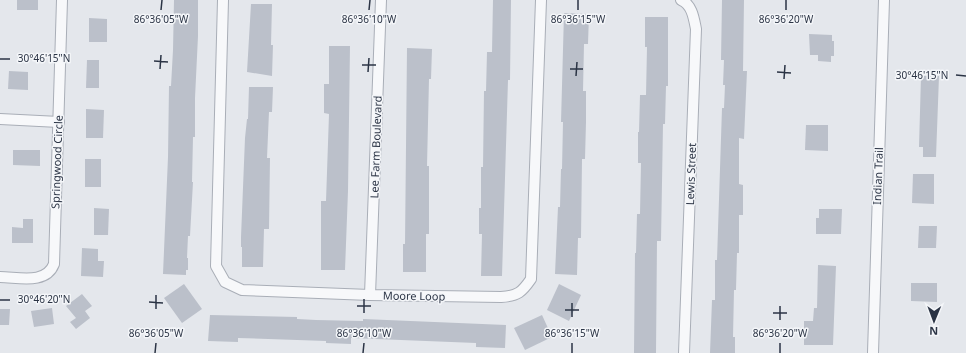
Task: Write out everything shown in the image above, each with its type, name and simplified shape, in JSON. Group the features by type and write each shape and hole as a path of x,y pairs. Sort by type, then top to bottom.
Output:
{"street":[{"name":"Springwood Circle","path":"0,277 38,278 46,276 54,264 62,0"},
{"name":"Moore Loop","path":"223,0 216,266 225,282 242,290 370,295 514,297 524,289 531,279 541,0"},
{"name":"Lee Farm Boulevard","path":"370,295 382,0"},
{"name":"Lewis Street","path":"681,0 684,1 692,12 696,29 684,353"},
{"name":"Indian Trail","path":"873,353 884,0"},
{"path":"0,119 59,122"}],"building":[{"path":"17,0 38,0 38,10 17,10"},
{"path":"174,0 198,0 195,137 193,137 193,182 190,236 188,236 188,270 186,270 186,275 163,274 168,157 169,86 171,86"},
{"path":"493,0 511,0 510,80 508,80 502,276 481,276 482,234 479,234 479,208 481,208 481,167 483,167 484,91 486,91 487,52 492,52"},
{"path":"722,0 744,0 743,71 747,71 744,139 739,138 739,184 743,185 743,215 739,215 739,253 737,253 736,290 734,290 733,337 735,337 735,353 710,353 712,300 715,300 715,260 717,260 722,108 724,108 725,85 723,85 724,60 721,60"},
{"path":"251,4 272,4 272,76 247,72"},
{"path":"564,13 589,14 588,44 584,44 583,91 586,91 585,159 582,159 581,238 578,238 577,275 555,274 558,207 560,207 562,169 563,122 561,122"},
{"path":"645,17 668,17 668,86 666,86 665,124 663,124 661,241 657,241 656,353 634,353 635,253 637,214 640,214 641,163 638,163 638,132 640,95 646,95 647,47 645,47"},
{"path":"89,18 107,19 107,42 89,42"},
{"path":"809,34 832,35 832,41 834,41 834,56 831,56 831,62 818,61 818,55 810,55"},
{"path":"329,46 350,46 348,191 345,270 321,270 321,201 326,201 329,114 324,113 324,84 329,84"},
{"path":"407,48 432,49 431,79 429,79 427,166 429,166 429,234 426,234 426,272 403,272 403,244 405,244"},
{"path":"87,60 99,60 99,88 86,88"},
{"path":"9,71 28,72 28,90 8,89"},
{"path":"921,76 939,76 936,157 923,157 923,147 919,147"},
{"path":"249,87 273,87 272,112 269,112 267,158 270,158 269,229 264,229 263,267 242,267 241,237 245,138 248,119"},
{"path":"86,109 104,110 103,138 86,138"},
{"path":"806,125 828,125 828,151 805,150"},
{"path":"13,150 40,150 40,166 13,165"},
{"path":"85,159 101,159 101,187 85,187"},
{"path":"913,174 934,174 934,204 912,203"},
{"path":"94,208 109,209 108,235 94,235"},
{"path":"819,209 842,209 841,234 816,234 816,218 819,218"},
{"path":"23,219 33,219 33,243 12,243 12,227 23,228"},
{"path":"919,226 937,226 936,248 918,248"},
{"path":"82,248 98,249 98,261 104,261 103,277 81,276"},
{"path":"818,265 836,266 833,345 804,345 804,321 813,321 814,308 817,308"},
{"path":"911,283 937,283 937,302 911,301"},
{"path":"184,284 202,309 182,323 164,298"},
{"path":"559,284 581,295 569,321 547,310"},
{"path":"82,294 92,306 85,311 90,318 76,329 70,322 76,318 66,306"},
{"path":"52,308 54,324 34,327 31,311"},
{"path":"0,309 10,309 9,325 0,325"},
{"path":"210,315 297,317 297,319 316,320 363,321 363,319 506,325 505,348 476,347 476,343 351,338 351,344 326,343 326,341 238,338 238,342 208,341"},
{"path":"542,315 552,337 525,350 514,328"}]}
